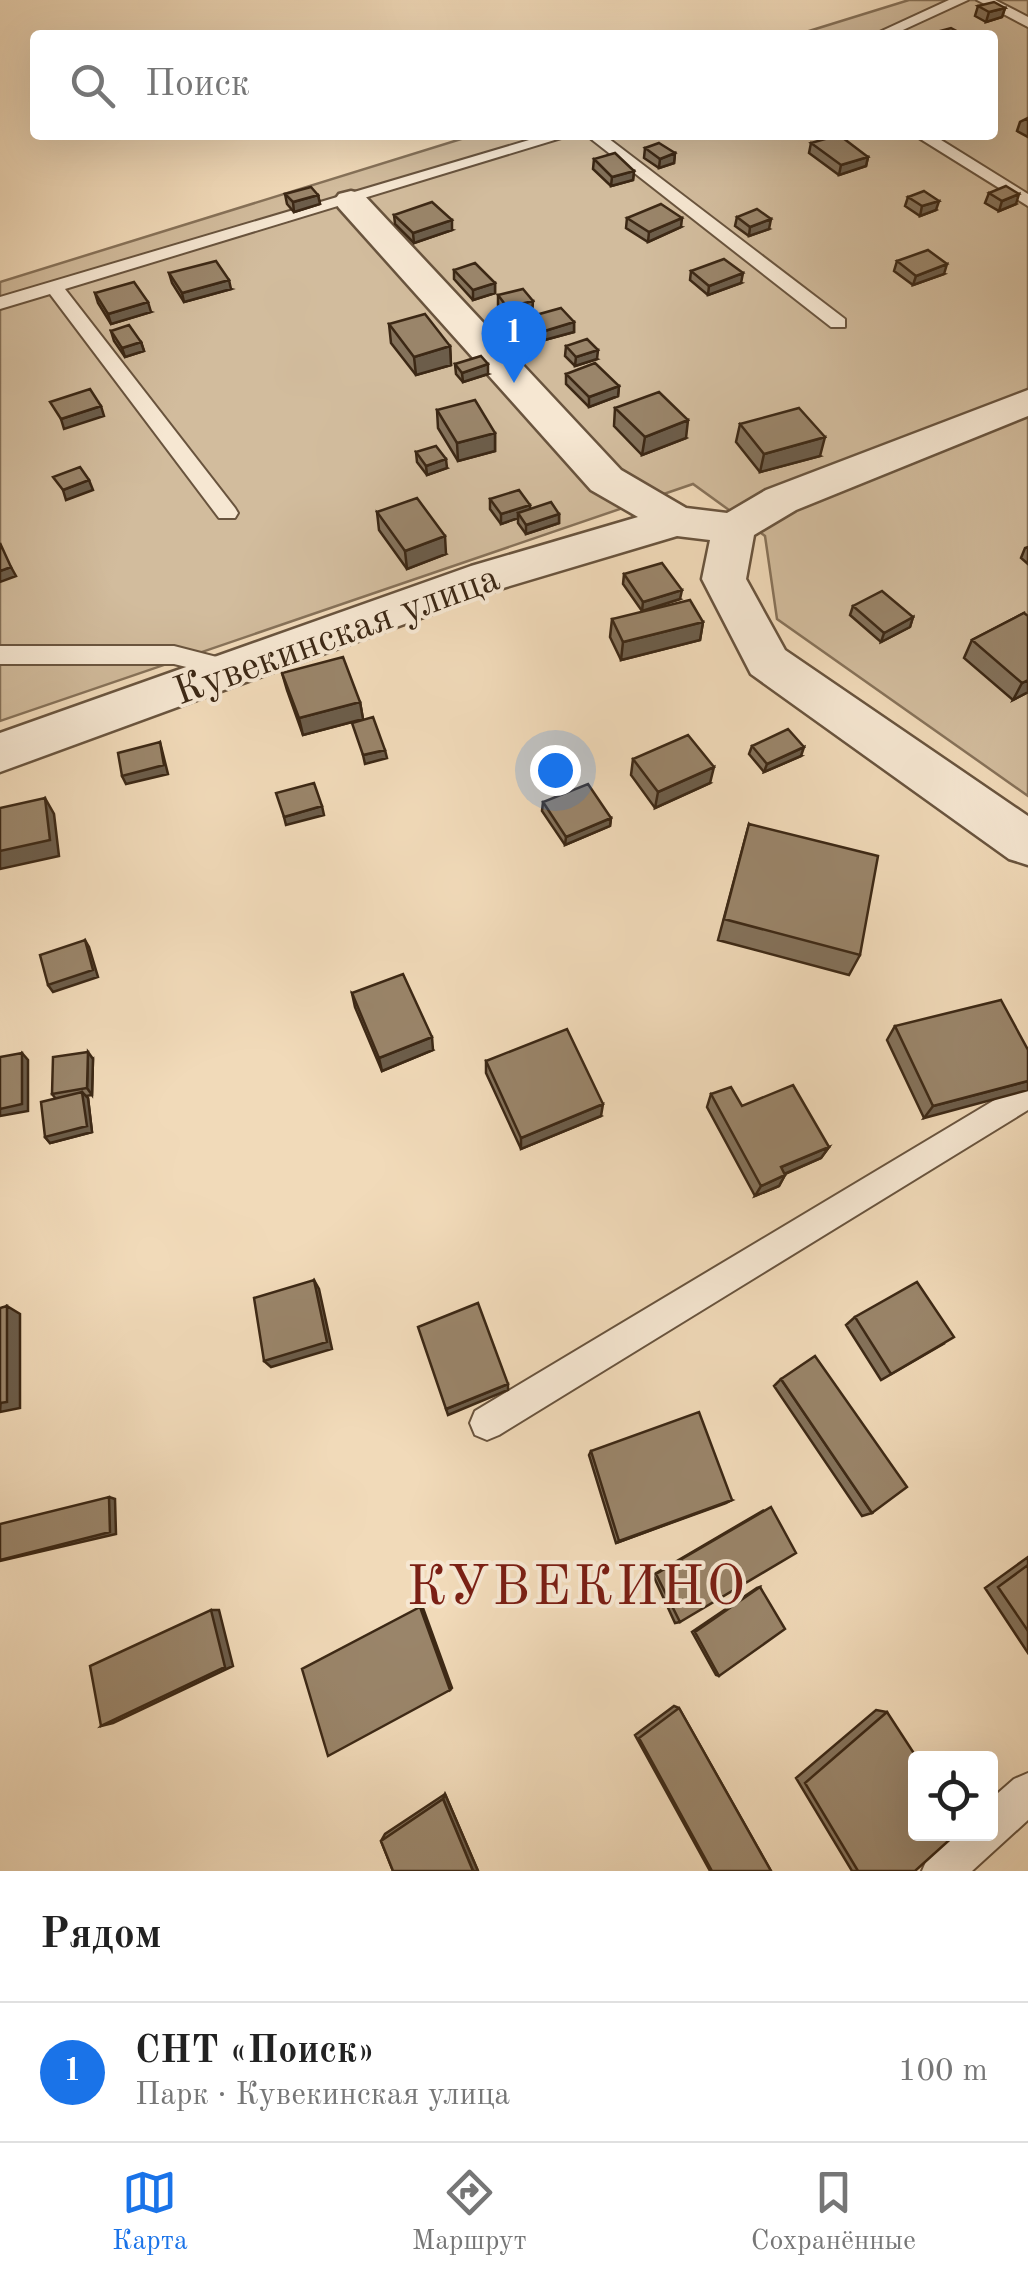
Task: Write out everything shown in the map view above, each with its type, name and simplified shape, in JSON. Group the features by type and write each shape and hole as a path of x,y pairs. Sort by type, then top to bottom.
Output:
{"street":[{"name":"Кувекинская улица","path":"352,201 606,480 676,521"},
{"path":"1028,402 781,500 734,528 724,579 768,662 1028,844"},
{"name":"Кувекинская улица","path":"0,754 487,577 676,521 734,528"}],"lane":[{"path":"892,30 961,0"},
{"path":"984,0 1028,22"},
{"path":"0,303 547,140"},
{"path":"600,140 838,324"},
{"path":"930,140 1028,202"},
{"path":"54,287 227,513"},
{"path":"0,655 174,656 232,669"},
{"path":"487,1423 1028,1094"},
{"path":"998,1819 1028,1792"},
{"path":"942,1871 975,1841"}],"shaded area":[{"path":"909,0 1028,0 1028,796 777,619 765,536 693,484 0,721 0,282 458,140 998,140 998,30 812,30"}],"building":[{"path":"994,2 1005,8 989,12 978,6"},
{"path":"846,140 868,157 841,165 811,143"},
{"path":"659,143 675,153 660,159 645,148"},
{"path":"615,153 634,171 612,177 594,159"},
{"path":"1006,186 1019,194 1002,201 989,193"},
{"path":"311,187 318,195 293,202 285,194"},
{"path":"924,191 939,201 922,206 908,197"},
{"path":"432,202 452,220 413,233 394,215"},
{"path":"661,204 682,218 649,232 627,218"},
{"path":"757,209 771,219 750,227 737,217"},
{"path":"928,250 947,264 916,276 897,261"},
{"path":"724,259 743,273 709,286 691,271"},
{"path":"216,261 229,280 182,293 169,273"},
{"path":"475,263 495,283 473,290 454,270"},
{"path":"134,282 148,302 108,314 95,293"},
{"path":"523,289 533,301 507,307 498,295"},
{"path":"561,308 574,322 538,333 525,318"},
{"path":"425,314 450,346 414,357 389,324"},
{"path":"129,325 141,342 122,348 111,331"},
{"path":"587,339 598,350 576,357 566,346"},
{"path":"481,356 488,364 462,373 455,364"},
{"path":"595,363 619,386 589,397 566,374"},
{"path":"90,389 101,406 61,419 50,402"},
{"path":"659,392 688,420 645,437 615,408"},
{"path":"475,400 495,433 457,443 437,410"},
{"path":"799,408 825,437 764,454 740,424"},
{"path":"436,446 446,459 426,466 416,452"},
{"path":"80,467 89,480 63,490 53,477"},
{"path":"519,490 530,505 501,514 490,499"},
{"path":"417,498 445,536 405,551 377,512"},
{"path":"551,502 559,514 526,525 518,513"},
{"path":"0,543 11,567 0,571"},
{"path":"662,563 682,590 643,602 624,574"},
{"path":"882,591 913,617 884,633 853,606"},
{"path":"690,600 703,622 623,642 612,619"},
{"path":"1024,613 1028,616 1028,680 1022,683 972,640"},
{"path":"343,657 360,702 299,718 282,673"},
{"path":"373,717 385,750 363,755 352,723"},
{"path":"788,729 804,747 767,764 752,746"},
{"path":"688,735 714,767 658,792 633,759"},
{"path":"160,742 164,765 122,776 118,753"},
{"path":"314,783 322,806 284,817 276,793"},
{"path":"588,784 611,818 566,837 543,802"},
{"path":"45,798 50,840 0,851 0,808"},
{"path":"749,824 878,856 860,955 724,919"},
{"path":"85,940 93,970 48,985 40,955"},
{"path":"403,974 432,1037 379,1058 352,993"},
{"path":"1001,1000 1028,1050 1028,1081 933,1106 895,1026"},
{"path":"567,1029 603,1104 521,1138 486,1061"},
{"path":"88,1052 87,1088 52,1094 53,1057"},
{"path":"22,1053 22,1104 0,1109 0,1057"},
{"path":"793,1085 829,1147 781,1167 785,1175 761,1186 711,1094 731,1087 742,1106"},
{"path":"82,1092 87,1126 45,1137 41,1102"},
{"path":"314,1280 327,1342 264,1361 254,1298"},
{"path":"917,1282 954,1337 891,1374 855,1317"},
{"path":"478,1303 508,1384 446,1409 418,1327"},
{"path":"7,1306 7,1402 0,1403 0,1308"},
{"path":"815,1356 907,1487 872,1513 781,1379"},
{"path":"699,1412 732,1500 619,1541 591,1451"},
{"path":"109,1497 110,1532 0,1560 0,1524"},
{"path":"771,1507 796,1553 680,1622 656,1574"},
{"path":"1028,1565 1028,1631 998,1587"},
{"path":"760,1587 785,1629 719,1676 695,1632"},
{"path":"420,1607 450,1690 328,1756 302,1669"},
{"path":"211,1610 225,1667 101,1726 90,1666"},
{"path":"679,1708 771,1871 712,1871 639,1738"},
{"path":"887,1712 912,1751 908,1751 908,1841 948,1841 915,1871 858,1871 805,1783"},
{"path":"443,1799 473,1871 393,1871 381,1841"}],"place":[{"name":"СНТ «Поиск»","path":"514,383"}],"district":[{"name":"КУВЕКИНО","path":"577,1585"}]}
